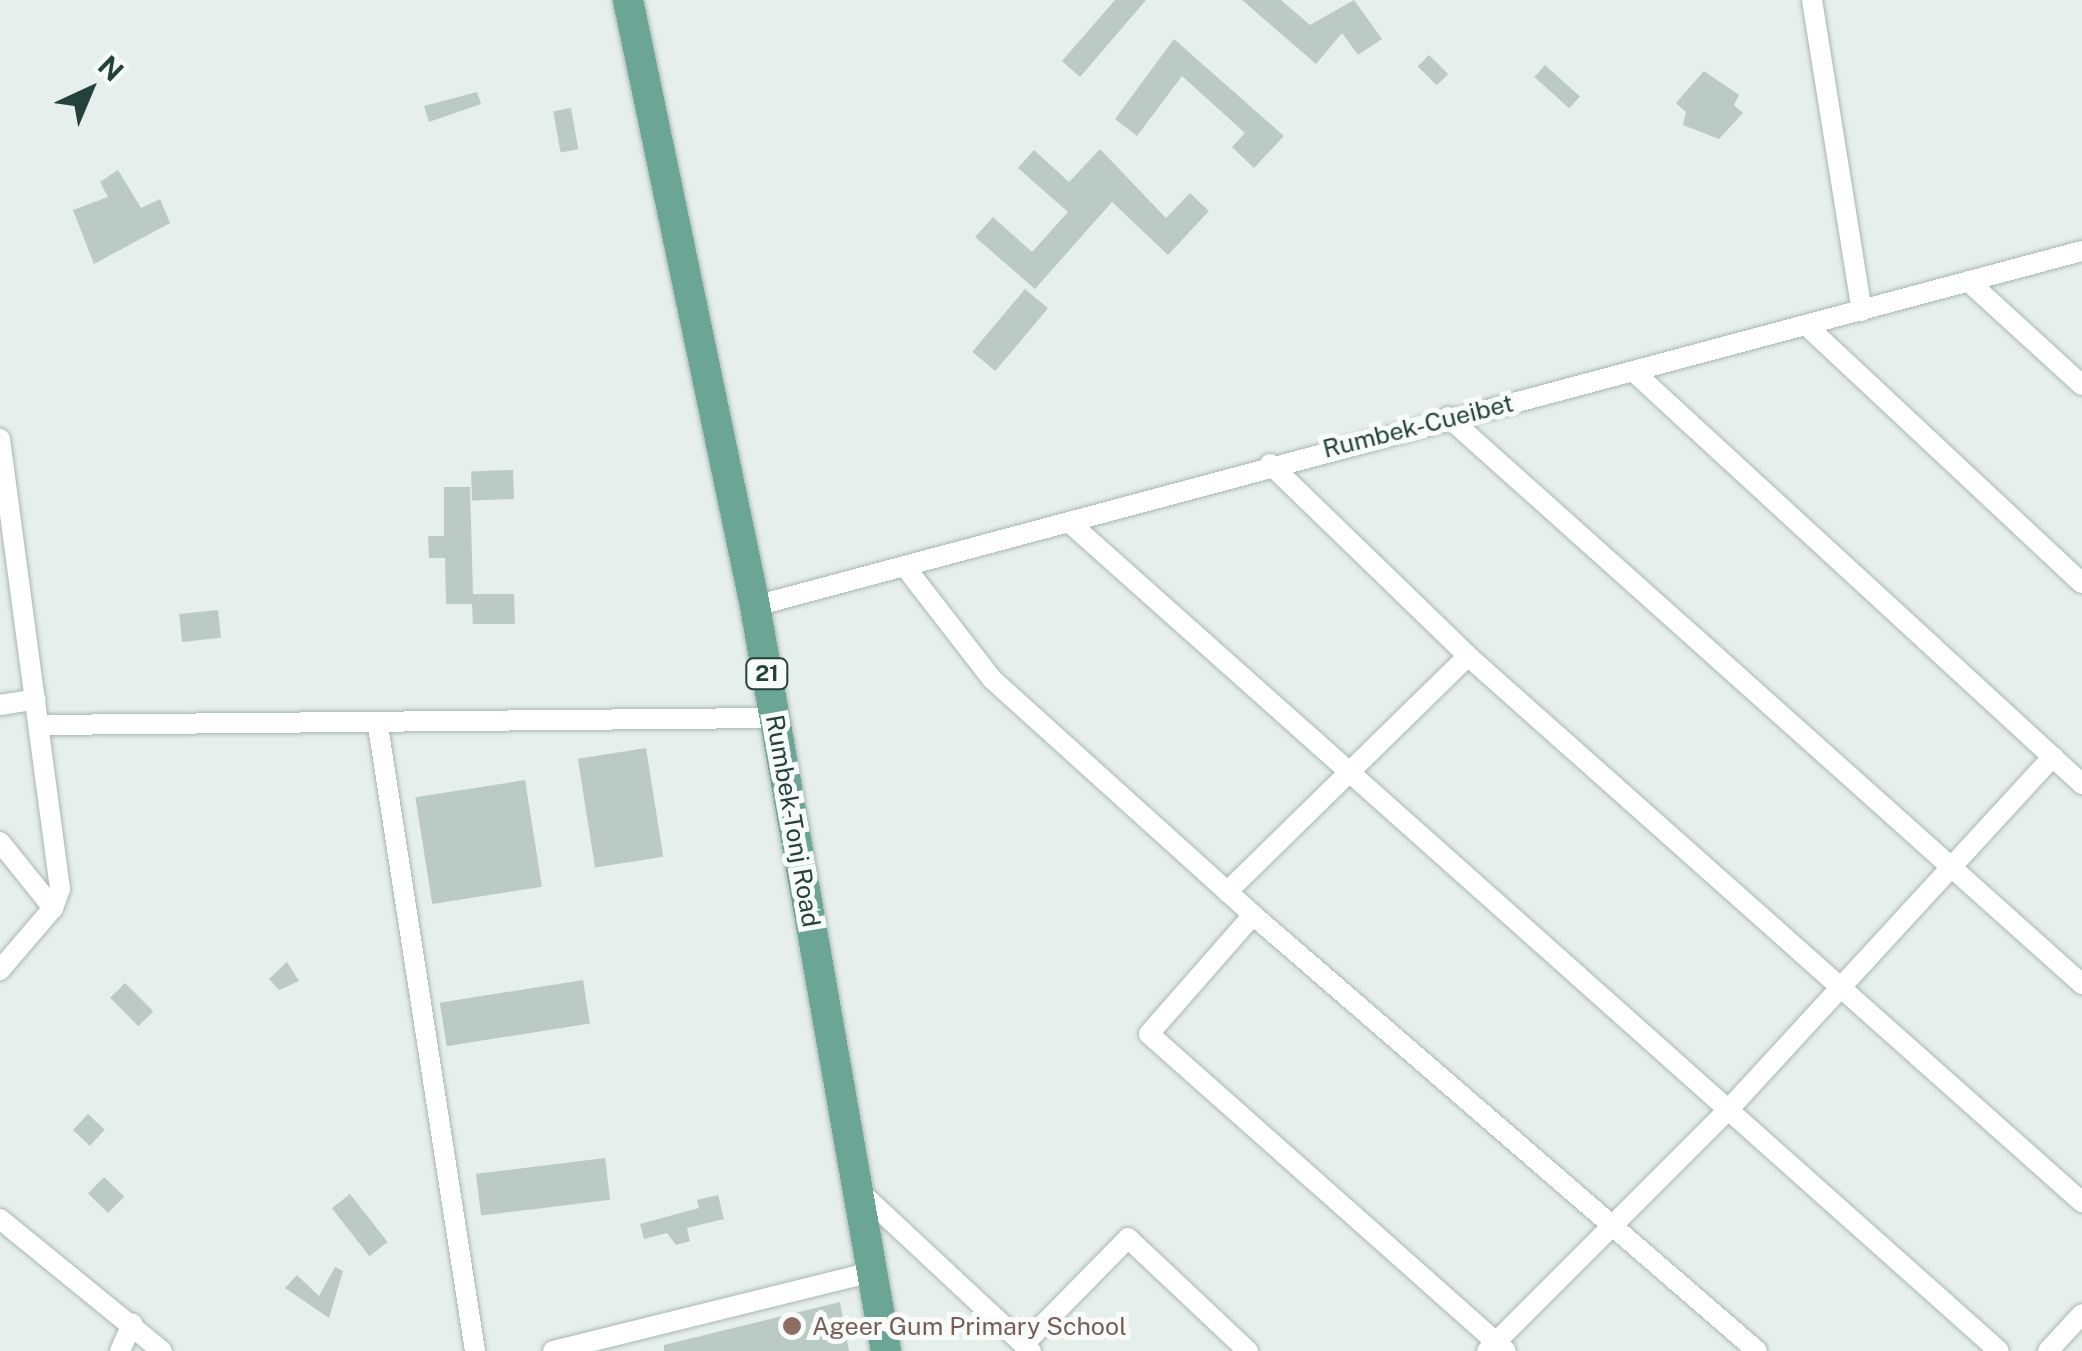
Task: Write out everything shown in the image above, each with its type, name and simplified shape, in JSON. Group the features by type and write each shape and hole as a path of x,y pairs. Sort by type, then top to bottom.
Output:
{"main road":[{"name":"Rumbek-Tonj Road","path":"628,0 756,606 886,1351"}],"street":[{"path":"1812,0 1862,312"},
{"name":"Rumbek-Cueibet","path":"756,606 1070,523 1270,464 1634,372 2082,251"},
{"path":"1968,281 2082,385"},
{"path":"1806,326 2082,583"},
{"path":"1634,372 2082,784"},
{"path":"1448,417 2082,984"},
{"path":"0,439 60,889 53,908 0,970"},
{"path":"1270,464 1468,656 1838,990 2082,1202"},
{"path":"1070,523 1999,1351"},
{"path":"906,568 992,679 1253,915 1756,1351"},
{"path":"1227,892 1468,656"},
{"path":"0,705 36,699"},
{"path":"40,725 378,726 774,718"},
{"path":"378,726 475,1351"},
{"path":"1253,915 1149,1034 1496,1348 1728,1110 2053,757"},
{"path":"0,842 53,908"},
{"path":"857,1189 1027,1348 1128,1238 1248,1351"},
{"path":"0,1219 162,1351"},
{"path":"553,1351 872,1272"},
{"path":"2048,1351 2082,1314"},
{"path":"120,1351 132,1324"}],"building":[{"path":"1115,0 1146,0 1080,77 1062,61"},
{"path":"1242,0 1281,0 1310,25 1354,0 1382,39 1358,55 1342,33 1316,64"},
{"path":"1174,39 1284,136 1254,168 1232,147 1245,133 1182,76 1137,136 1115,119"},
{"path":"1429,55 1448,74 1437,85 1418,66"},
{"path":"1545,65 1580,96 1569,108 1534,77"},
{"path":"1704,71 1739,95 1734,105 1743,113 1719,139 1683,125 1686,112 1676,103"},
{"path":"477,92 481,104 429,122 424,106"},
{"path":"571,108 578,149 561,152 553,111"},
{"path":"1100,149 1166,218 1190,193 1209,211 1168,255 1112,202 1035,289 975,237 993,217 1032,252 1068,212 1018,168 1034,150 1069,182"},
{"path":"118,170 141,208 160,199 170,223 94,264 73,210 108,197 100,182"},
{"path":"1025,289 1048,308 995,371 972,352"},
{"path":"513,470 514,499 472,500 471,471"},
{"path":"444,487 470,487 473,594 514,594 515,624 473,624 472,604 446,604 445,558 429,558 428,536 444,536"},
{"path":"218,610 221,638 182,642 179,614"},
{"path":"646,748 663,857 595,867 578,759"},
{"path":"525,780 542,887 432,904 415,797"},
{"path":"287,962 299,981 279,990 269,979"},
{"path":"583,980 590,1023 447,1046 440,1003"},
{"path":"125,983 153,1011 138,1026 110,998"},
{"path":"88,1114 105,1130 90,1146 73,1130"},
{"path":"605,1158 610,1200 481,1216 476,1174"},
{"path":"104,1177 124,1196 108,1213 88,1194"},
{"path":"350,1194 388,1242 369,1256 332,1208"},
{"path":"718,1195 724,1219 687,1228 690,1241 676,1245 667,1233 644,1239 640,1224 699,1208 697,1200"},
{"path":"335,1267 343,1271 329,1318 285,1288 297,1275 319,1296"},
{"name":"Ageer Gum Primary School","path":"840,1302 849,1351 664,1351 664,1345"}],"place":[{"name":"Ageer Gum Primary School","path":"792,1326"}]}
